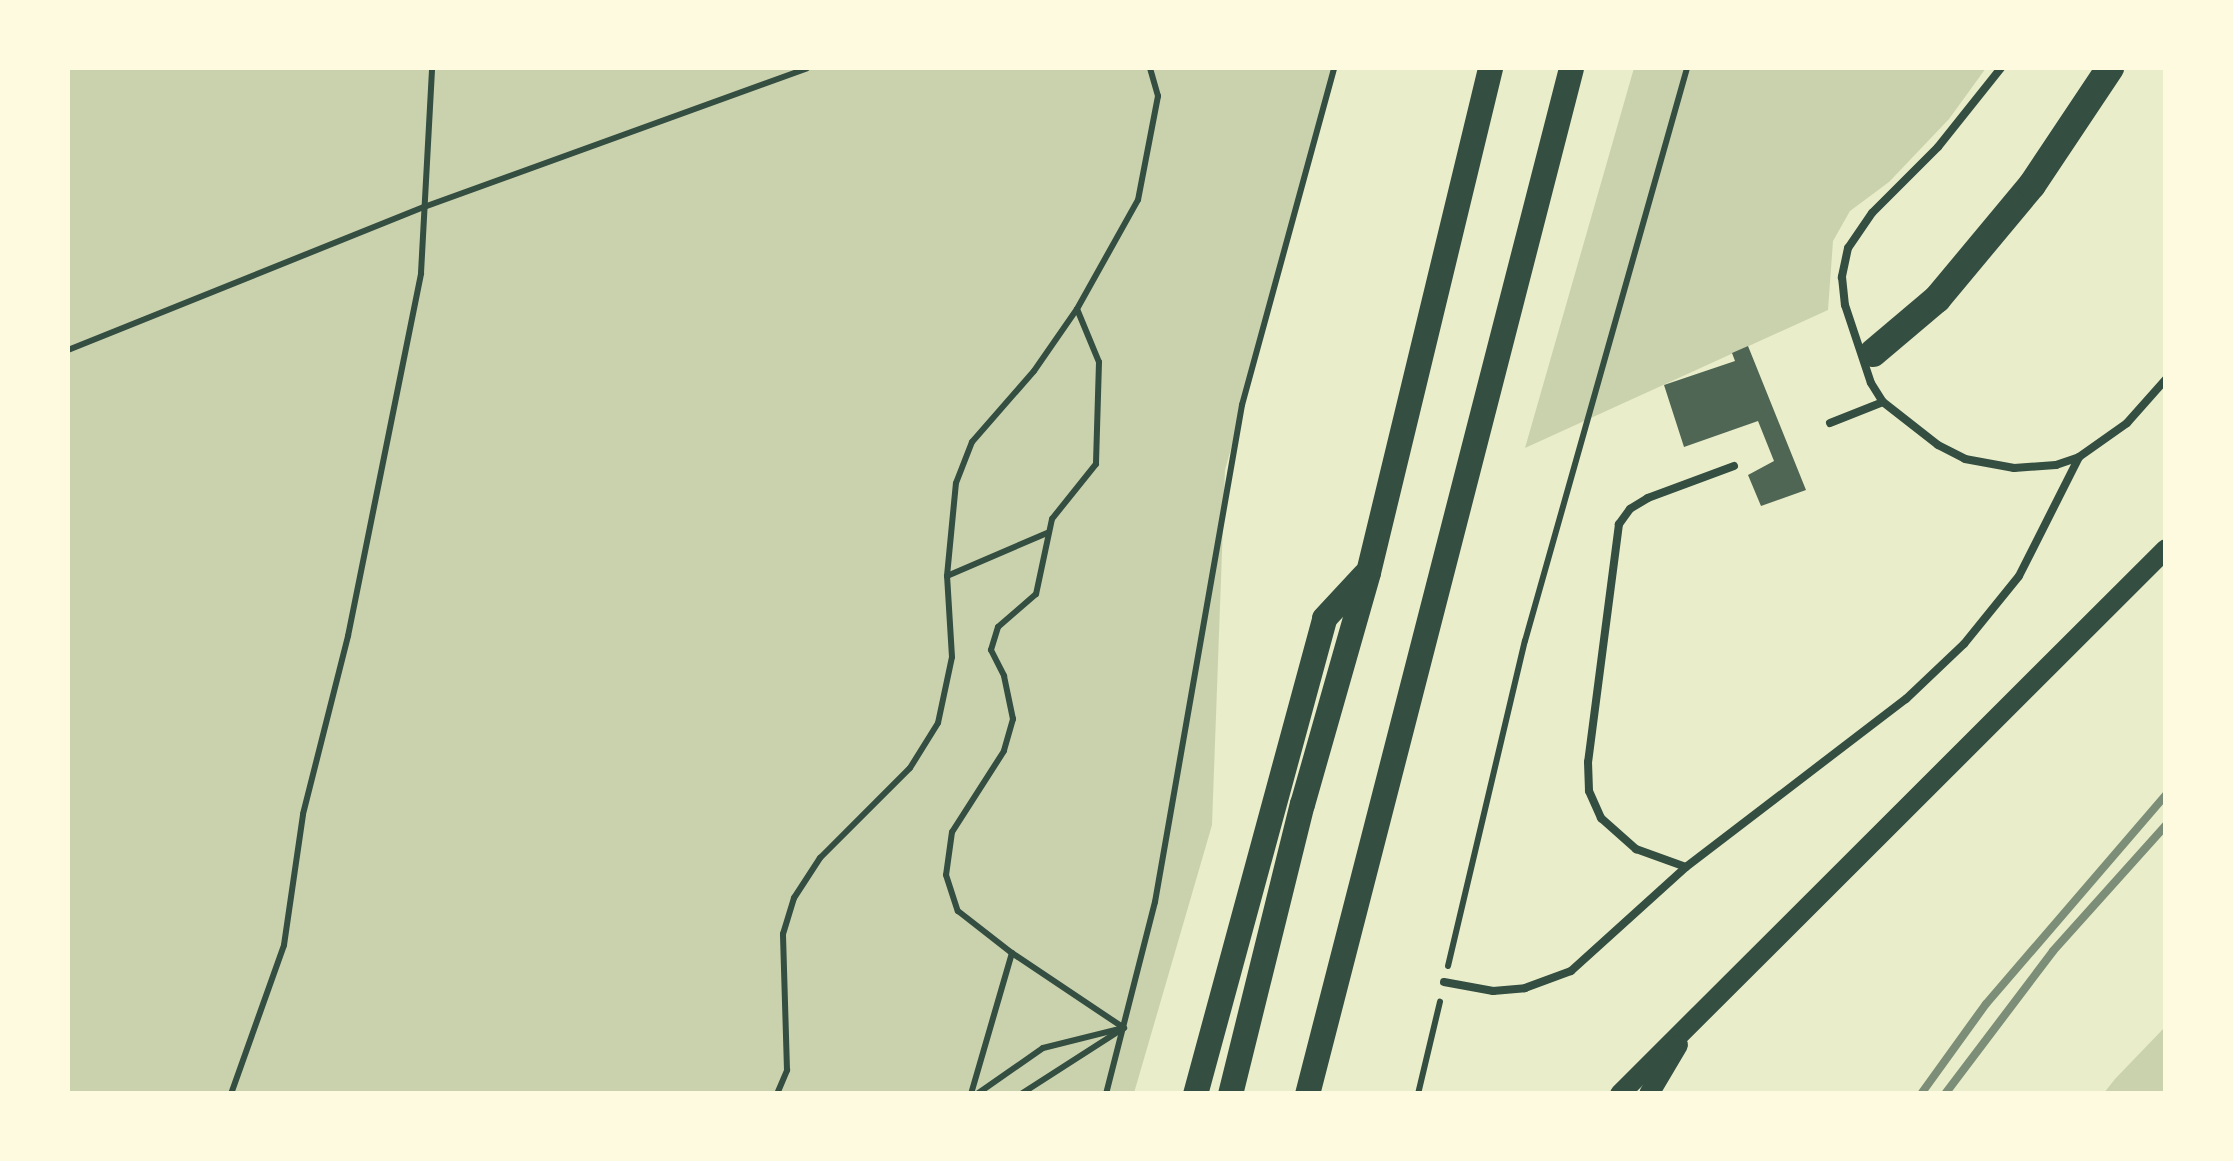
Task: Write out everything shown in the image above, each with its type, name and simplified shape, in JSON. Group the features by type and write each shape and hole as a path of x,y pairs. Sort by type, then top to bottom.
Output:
{"highway":[{"path":"1230,1094 1302,804 1368,572 1490,68"},
{"path":"1307,1094 1571,68"},
{"path":"1873,353 1937,300 2032,185 2110,68"},
{"path":"1196,1094 1324,618 1368,572"}],"main road":[{"path":"1620,1094 2166,549"},
{"path":"1649,1094 1692,1022"}],"lane":[{"path":"2001,68 1938,147 1872,213 1848,248 1842,277 1844,305 1858,355 1883,402 1938,444 1978,463 2036,467 2079,457 2127,423 2166,379"},
{"path":"1830,423 1883,402"},
{"path":"1444,982 1492,992 1525,988 1560,976 1686,867 1906,699 1964,644 2019,576 2079,457"},
{"path":"1686,867 1636,849 1601,818 1589,791 1588,762 1618,524 1630,509 1648,498 1734,466"}],"path":[{"path":"231,1094 284,945 303,814 348,636 421,272 432,68"},
{"path":"68,350 424,207 807,68"},
{"path":"777,1094 787,1070 783,934 788,916 820,858 910,768 938,723 952,657 947,576 956,482 972,442 1034,371 1076,309 1138,200 1158,96 1150,68"},
{"path":"1106,1094 1155,902 1242,405 1334,68"},
{"path":"1418,1094 1525,641 1688,68"},
{"path":"1076,309 1099,362 1096,464 1052,519 1036,594 998,627 991,650 1004,676 1014,719 1004,750 952,832 946,875 958,911 1012,953 1124,1028"},
{"path":"947,576 1048,532"},
{"path":"974,1094 1012,953"},
{"path":"974,1094 1043,1048 1124,1028"},
{"path":"1020,1094 1124,1028"}],"green space":[{"path":"68,68 1337,68 1225,470 1212,825 1134,1093 68,1093"},
{"path":"1634,68 1986,68 1949,119 1889,182 1850,211 1833,241 1828,310 1525,448"},
{"path":"2165,1027 2165,1093 2104,1093 2115,1079"}],"building":[{"path":"1748,346 1806,490 1761,506 1748,475 1774,461 1758,421 1684,447 1664,385 1735,361 1732,353"}],"railway":[{"path":"1921,1094 1986,1004 2166,795"},
{"path":"1945,1094 2053,951 2166,825"}]}
